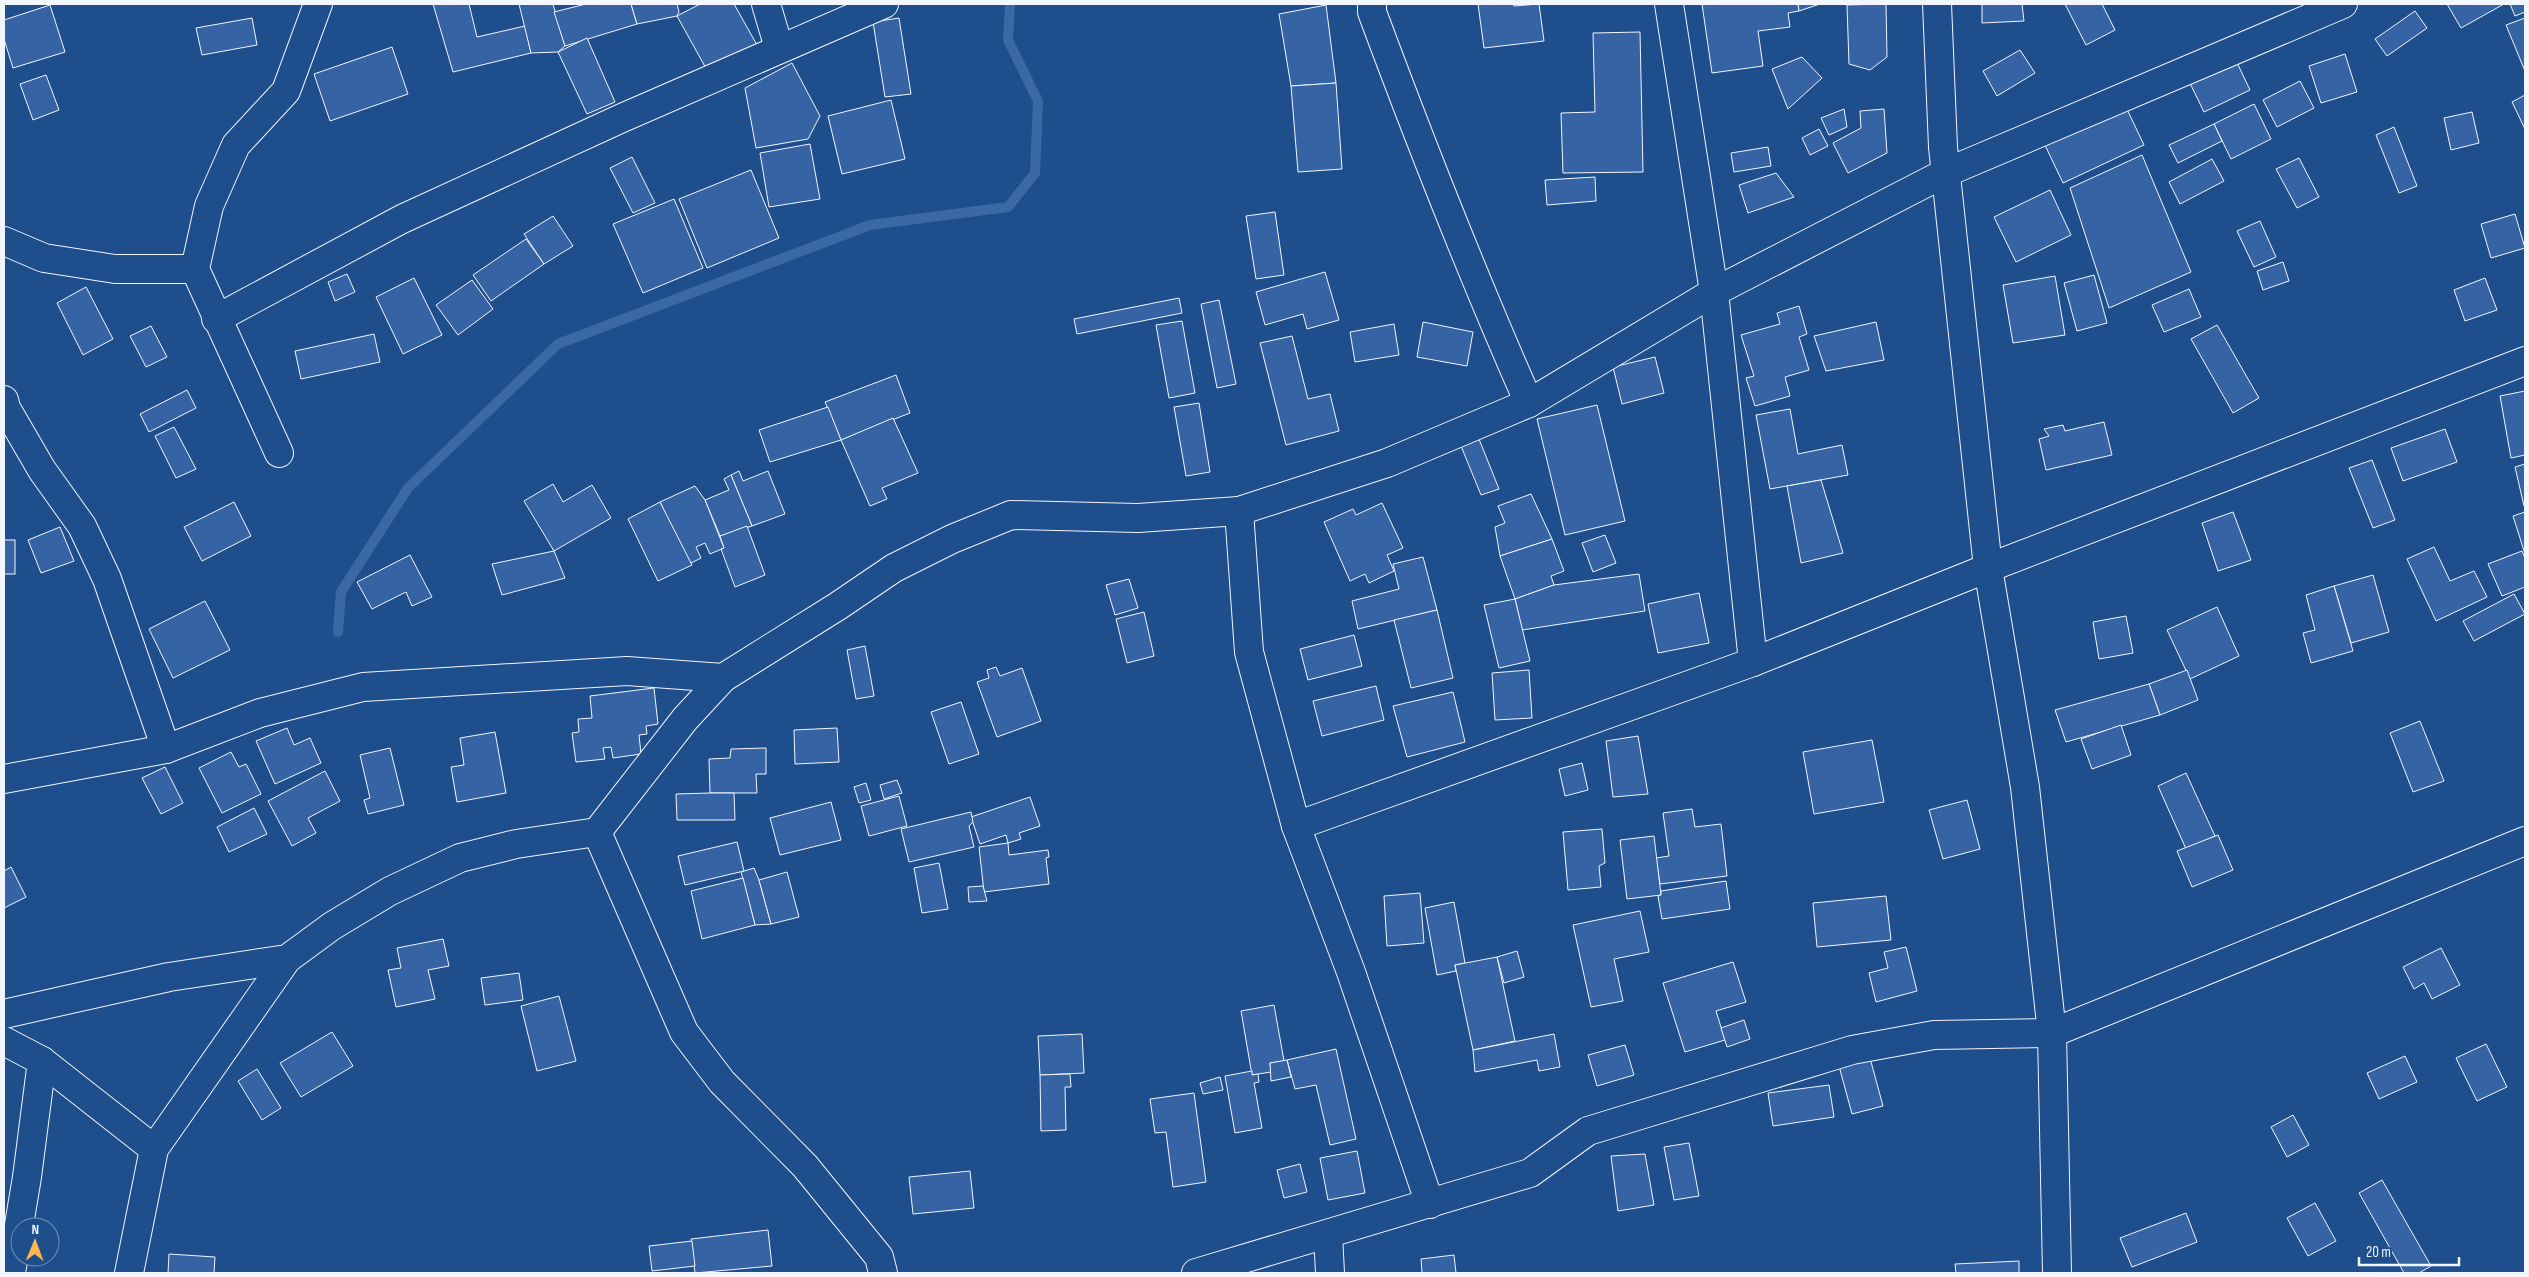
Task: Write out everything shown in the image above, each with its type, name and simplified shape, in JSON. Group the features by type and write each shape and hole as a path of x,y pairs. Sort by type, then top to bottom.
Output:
{"street":[{"path":"279,453 216,319 195,269 209,206 236,145 286,91 318,4"},
{"path":"766,4 779,48"},
{"path":"216,319 402,219 779,48 884,4"},
{"path":"1372,4 1372,12 1430,166 1475,280 1529,402"},
{"path":"1669,4 1714,292 1753,662"},
{"path":"1937,4 1945,173 1988,568 2025,787 2052,1033 2057,1273"},
{"path":"128,1273 154,1149 287,958 332,926 390,892 460,858 516,844 597,832 685,719 723,678 894,568 952,538 1011,515 1138,518 1239,511 1387,464 1529,402 1714,292 1945,173 2343,4"},
{"path":"4,241 44,258 115,269 195,269"},
{"path":"1296,826 1753,662 1988,568 2525,361"},
{"path":"4,400 6,408 42,470 82,526 99,562 166,749"},
{"path":"1239,511 1249,652 1296,826 1351,972 1430,1204"},
{"path":"4,780 166,749 260,713 362,687 627,671 723,678"},
{"path":"597,832 684,1032 722,1082 805,1166 879,1257 883,1273"},
{"path":"1196,1273 1530,1173 1588,1131 1852,1050 1934,1035 2052,1033 2525,841"},
{"path":"4,1014 169,977 287,958"},
{"path":"4,1041 42,1061 154,1149"},
{"path":"12,1273 42,1061"},
{"path":"1328,1234 1330,1273"}],"building":[{"path":"433,4 469,4 477,37 525,26 531,53 453,72"},
{"path":"519,4 553,4 565,46 558,52 531,53"},
{"path":"586,4 631,4 637,24 565,46 554,12"},
{"path":"631,4 677,4 679,12 677,16 637,24"},
{"path":"700,4 734,4 757,45 708,72 677,16"},
{"path":"1478,4 1513,4 1514,6 1539,4 1544,41 1484,48"},
{"path":"1702,4 1798,4 1799,11 1788,13 1790,27 1758,31 1763,66 1712,73"},
{"path":"1798,4 1820,4 1799,11"},
{"path":"1886,4 1887,57 1870,70 1849,64 1847,5"},
{"path":"1982,4 2022,4 2024,21 1982,23"},
{"path":"2065,4 2102,4 2115,30 2086,45"},
{"path":"2447,4 2504,4 2461,28"},
{"path":"2510,4 2525,4 2525,12 2515,16"},
{"path":"50,5 65,52 13,68 4,39 4,20"},
{"path":"1326,5 1336,83 1291,86 1279,14"},
{"path":"2415,11 2427,28 2387,56 2375,39"},
{"path":"252,18 257,45 202,55 196,28"},
{"path":"899,18 911,94 885,97 873,22"},
{"path":"2525,18 2525,71 2506,25"},
{"path":"1640,32 1643,172 1563,173 1561,113 1595,112 1593,33"},
{"path":"587,38 615,102 587,114 558,52"},
{"path":"392,47 408,94 330,121 314,74"},
{"path":"2020,50 2035,73 1997,96 1983,71"},
{"path":"2232,52 2250,90 2204,112 2185,73"},
{"path":"2345,54 2357,92 2321,103 2309,66"},
{"path":"1802,57 1822,78 1788,109 1772,69"},
{"path":"792,63 820,116 808,139 756,148 745,88"},
{"path":"46,75 59,110 33,120 20,84"},
{"path":"2300,81 2314,108 2277,127 2263,100"},
{"path":"1336,83 1342,169 1298,172 1291,86"},
{"path":"2525,95 2525,129 2512,102"},
{"path":"891,100 905,159 842,174 828,116"},
{"path":"2254,104 2271,139 2231,159 2214,124"},
{"path":"2125,105 2144,145 2063,183 2044,143"},
{"path":"1844,109 1847,127 1829,135 1821,118"},
{"path":"1884,109 1887,153 1848,173 1833,143 1861,128 1860,111"},
{"path":"2472,112 2479,143 2451,150 2444,118"},
{"path":"2214,124 2222,141 2178,163 2169,145"},
{"path":"2394,127 2417,186 2399,193 2376,135"},
{"path":"1819,129 1828,146 1810,155 1802,138"},
{"path":"810,144 820,199 769,207 760,153"},
{"path":"1768,147 1771,166 1734,172 1731,153"},
{"path":"2142,155 2191,272 2109,308 2070,188"},
{"path":"632,157 655,203 633,213 610,168"},
{"path":"2299,158 2319,197 2297,208 2276,169"},
{"path":"2212,159 2224,181 2180,204 2169,182"},
{"path":"751,170 779,238 707,268 679,199"},
{"path":"1776,173 1794,197 1748,213 1739,185"},
{"path":"1595,177 1596,201 1547,205 1545,180"},
{"path":"2050,190 2071,235 2016,262 1994,217"},
{"path":"674,199 703,268 643,293 613,224"},
{"path":"1275,212 1284,275 1256,279 1246,216"},
{"path":"2515,214 2525,248 2491,258 2481,224"},
{"path":"553,216 573,246 544,264 524,234"},
{"path":"2260,221 2276,257 2254,267 2237,231"},
{"path":"526,239 544,264 491,301 473,275"},
{"path":"2283,262 2289,281 2263,290 2257,271"},
{"path":"1325,272 1339,320 1307,329 1303,314 1265,325 1256,292"},
{"path":"347,274 355,292 335,301 328,282"},
{"path":"2094,275 2107,323 2077,331 2064,283"},
{"path":"2055,276 2065,335 2013,343 2003,285"},
{"path":"414,278 442,335 403,354 376,297"},
{"path":"2485,278 2497,310 2465,321 2454,290"},
{"path":"472,280 493,309 458,335 436,305"},
{"path":"86,287 113,339 83,355 57,303"},
{"path":"2189,289 2201,317 2164,332 2152,305"},
{"path":"1179,298 1182,313 1077,334 1074,319"},
{"path":"1219,300 1236,384 1217,388 1201,304"},
{"path":"1799,306 1807,334 1799,337 1809,370 1785,377 1790,396 1755,406 1746,378 1754,376 1741,335 1780,324 1777,313"},
{"path":"1182,321 1195,393 1169,398 1156,325"},
{"path":"1423,322 1473,332 1467,366 1417,357"},
{"path":"1876,322 1884,360 1826,371 1814,336"},
{"path":"1394,324 1399,355 1355,362 1350,332"},
{"path":"2217,325 2259,398 2233,413 2191,339"},
{"path":"151,326 167,357 146,367 130,336"},
{"path":"374,334 380,362 301,379 295,351"},
{"path":"1292,336 1308,399 1330,394 1339,431 1286,445 1260,343"},
{"path":"1655,357 1664,393 1622,404 1613,367"},
{"path":"896,375 910,413 841,440 825,402"},
{"path":"187,390 196,408 149,432 140,414"},
{"path":"2525,391 2525,455 2511,458 2500,396"},
{"path":"1199,403 1210,472 1186,476 1174,407"},
{"path":"1597,405 1625,521 1565,535 1537,419"},
{"path":"828,407 841,440 770,462 759,430"},
{"path":"1790,409 1798,454 1842,445 1848,475 1770,489 1756,415"},
{"path":"893,418 918,473 882,488 887,499 870,506 841,440"},
{"path":"2104,422 2112,455 2046,470 2039,439 2049,436 2044,429 2063,425 2065,431"},
{"path":"174,427 196,469 176,478 155,436"},
{"path":"2445,429 2457,462 2403,481 2391,448"},
{"path":"1479,439 1499,489 1481,495 1461,446"},
{"path":"2372,460 2395,520 2373,528 2349,468"},
{"path":"2525,464 2525,506 2524,506 2515,467"},
{"path":"739,471 743,481 768,471 785,514 752,526 731,475"},
{"path":"731,475 752,526 720,536 705,500 729,490 724,479"},
{"path":"1821,480 1843,553 1801,563 1787,486"},
{"path":"553,484 563,502 592,485 611,518 554,551 524,501"},
{"path":"695,486 705,500 724,548 710,554 705,543 696,547 701,558 689,564 660,502"},
{"path":"1531,494 1552,539 1500,556 1495,527 1505,523 1498,506"},
{"path":"234,502 251,536 202,561 184,527"},
{"path":"660,502 692,565 658,581 628,519"},
{"path":"1382,503 1403,548 1387,555 1394,571 1369,583 1365,574 1350,581 1324,522 1353,509 1356,515"},
{"path":"2233,512 2251,560 2218,571 2202,523"},
{"path":"2525,512 2525,554 2513,516"},
{"path":"747,526 765,575 735,587 721,549 724,548 720,536"},
{"path":"60,527 74,561 41,573 28,540"},
{"path":"1605,535 1616,563 1593,572 1582,543"},
{"path":"1552,539 1564,571 1551,576 1554,585 1515,599 1500,556"},
{"path":"4,540 15,540 15,574 4,574"},
{"path":"2434,547 2450,581 2474,571 2487,597 2436,621 2407,559"},
{"path":"554,551 565,578 502,595 492,564"},
{"path":"2522,551 2525,558 2525,587 2502,596 2488,564"},
{"path":"410,555 432,597 412,606 406,592 372,609 357,582"},
{"path":"1423,557 1437,610 1358,629 1352,601 1399,589 1393,564"},
{"path":"1639,574 1645,611 1522,630 1515,599 1554,585"},
{"path":"2373,575 2389,632 2351,643 2334,586"},
{"path":"1129,579 1138,608 1115,615 1106,585"},
{"path":"2334,586 2353,651 2311,663 2303,633 2315,630 2306,595"},
{"path":"1699,593 1709,643 1658,653 1648,604"},
{"path":"2514,594 2525,614 2474,641 2463,621"},
{"path":"1515,599 1530,661 1499,668 1484,605"},
{"path":"205,601 230,650 173,678 149,629"},
{"path":"2217,607 2239,656 2190,679 2167,630"},
{"path":"1437,610 1453,678 1411,688 1394,620"},
{"path":"1144,612 1154,656 1127,663 1116,619"},
{"path":"2126,616 2133,653 2099,659 2093,622"},
{"path":"1354,635 1362,666 1308,680 1300,649"},
{"path":"865,646 874,696 856,699 847,650"},
{"path":"996,667 1000,676 1022,668 1041,721 997,737 977,682 989,678 987,670"},
{"path":"1529,670 1532,718 1495,720 1492,673"},
{"path":"2187,670 2198,700 2160,715 2149,684"},
{"path":"2149,684 2160,715 2066,742 2055,710"},
{"path":"1376,686 1384,720 1322,736 1313,701"},
{"path":"654,688 658,724 646,726 647,734 639,735 641,754 613,758 611,747 603,748 605,759 576,762 572,733 579,732 578,719 592,718 590,696"},
{"path":"1453,692 1465,742 1407,757 1393,706"},
{"path":"961,702 979,754 949,764 931,712"},
{"path":"2420,721 2444,781 2413,792 2390,733"},
{"path":"2121,725 2131,755 2092,769 2081,739"},
{"path":"287,728 294,745 310,738 321,763 275,784 256,741"},
{"path":"837,728 839,762 795,764 794,730"},
{"path":"495,732 506,793 457,802 451,767 464,765 460,738"},
{"path":"1638,736 1648,794 1613,797 1606,741"},
{"path":"1872,740 1884,802 1814,814 1803,752"},
{"path":"390,748 404,805 368,814 364,800 370,798 360,755"},
{"path":"766,748 766,774 756,774 757,793 710,793 709,759 730,758 731,749"},
{"path":"231,752 239,767 246,764 261,794 222,813 199,768"},
{"path":"1582,763 1588,790 1565,796 1559,769"},
{"path":"165,767 183,803 161,814 142,778"},
{"path":"325,771 340,801 308,818 316,833 292,846 268,801"},
{"path":"2186,773 2215,836 2186,849 2158,786"},
{"path":"897,780 902,793 884,799 880,785"},
{"path":"866,783 871,800 859,803 854,787"},
{"path":"734,793 735,820 677,820 676,794"},
{"path":"899,796 907,826 869,836 861,806"},
{"path":"1030,797 1040,826 1019,833 1021,839 1008,843 1006,835 980,844 971,817"},
{"path":"1967,800 1980,849 1943,859 1929,810"},
{"path":"831,802 841,840 780,855 770,818"},
{"path":"254,808 267,834 229,852 217,827"},
{"path":"1692,809 1695,827 1721,824 1727,876 1660,884 1656,858 1669,856 1663,813"},
{"path":"971,812 973,822 969,826 974,847 909,862 901,829"},
{"path":"1602,829 1605,863 1599,866 1601,887 1568,890 1563,832"},
{"path":"2218,835 2233,870 2192,887 2177,851"},
{"path":"1654,836 1661,895 1627,899 1620,840"},
{"path":"737,842 744,871 685,885 678,856"},
{"path":"1008,843 1009,855 1048,850 1049,857 1046,858 1049,884 984,892 979,847"},
{"path":"939,863 948,909 922,913 914,868"},
{"path":"11,867 26,897 4,908 4,871"},
{"path":"754,868 771,924 755,925 741,872"},
{"path":"787,872 799,917 771,924 759,880"},
{"path":"743,878 755,925 702,939 691,891"},
{"path":"1726,881 1730,909 1662,919 1658,896 1661,895 1661,891"},
{"path":"983,886 987,901 969,902 968,887"},
{"path":"1420,893 1424,943 1387,946 1384,896"},
{"path":"1886,896 1891,940 1817,947 1813,903"},
{"path":"1454,902 1465,963 1455,965 1456,971 1437,975 1425,908"},
{"path":"1640,911 1649,952 1614,959 1623,1001 1591,1007 1573,925"},
{"path":"443,939 449,966 428,970 435,999 396,1007 388,970 401,968 397,948"},
{"path":"1906,947 1917,991 1876,1002 1869,973 1888,968 1884,952"},
{"path":"2441,948 2460,985 2432,999 2424,983 2414,989 2403,967"},
{"path":"1517,951 1524,977 1504,983 1497,957"},
{"path":"1497,957 1515,1041 1473,1050 1455,965"},
{"path":"1733,962 1746,1002 1716,1011 1725,1040 1685,1052 1663,983"},
{"path":"519,973 523,1000 485,1005 481,978"},
{"path":"559,996 576,1061 537,1071 521,1006"},
{"path":"1274,1005 1284,1061 1270,1063 1271,1072 1252,1075 1241,1011"},
{"path":"1744,1020 1750,1039 1727,1047 1721,1028"},
{"path":"332,1032 353,1066 301,1097 280,1063"},
{"path":"1082,1034 1084,1073 1040,1075 1038,1036"},
{"path":"1554,1034 1560,1067 1539,1071 1537,1060 1475,1072 1473,1050"},
{"path":"2486,1044 2507,1087 2477,1101 2456,1058"},
{"path":"1625,1045 1634,1075 1597,1086 1588,1055"},
{"path":"1336,1049 1356,1139 1330,1145 1316,1085 1295,1089 1287,1060"},
{"path":"2405,1056 2417,1082 2379,1099 2367,1073"},
{"path":"1870,1058 1883,1106 1852,1114 1839,1066"},
{"path":"1287,1060 1291,1077 1271,1081 1270,1063"},
{"path":"257,1069 281,1108 262,1120 238,1081"},
{"path":"1252,1071 1252,1075 1258,1074 1259,1082 1254,1083 1262,1128 1235,1133 1225,1076"},
{"path":"1070,1074 1071,1087 1065,1087 1066,1130 1041,1131 1040,1075"},
{"path":"1220,1077 1223,1090 1203,1094 1200,1083"},
{"path":"1829,1085 1834,1117 1773,1126 1768,1093"},
{"path":"1194,1093 1206,1182 1173,1187 1166,1132 1155,1133 1150,1099"},
{"path":"2293,1115 2309,1145 2287,1157 2271,1127"},
{"path":"1689,1143 1699,1196 1674,1200 1664,1147"},
{"path":"1357,1151 1365,1193 1328,1200 1320,1158"},
{"path":"1645,1154 1654,1205 1618,1211 1611,1156"},
{"path":"1300,1164 1307,1192 1284,1198 1277,1170"},
{"path":"970,1171 974,1208 913,1214 909,1177"},
{"path":"2382,1180 2431,1266 2419,1273 2404,1273 2359,1193"},
{"path":"2315,1203 2336,1241 2308,1256 2287,1218"},
{"path":"2186,1213 2197,1242 2132,1267 2120,1238"},
{"path":"768,1230 772,1266 695,1273 691,1239"},
{"path":"692,1241 695,1266 652,1271 649,1246"},
{"path":"169,1254 215,1257 214,1273 168,1273"},
{"path":"1454,1255 1456,1273 1422,1273 1421,1259"},
{"path":"2019,1261 2019,1273 1956,1273 1955,1264"}],"waterway":[{"path":"338,632 341,592 408,488 558,344 870,225 1008,207 1035,173 1038,101 1008,40 1010,4"}]}
